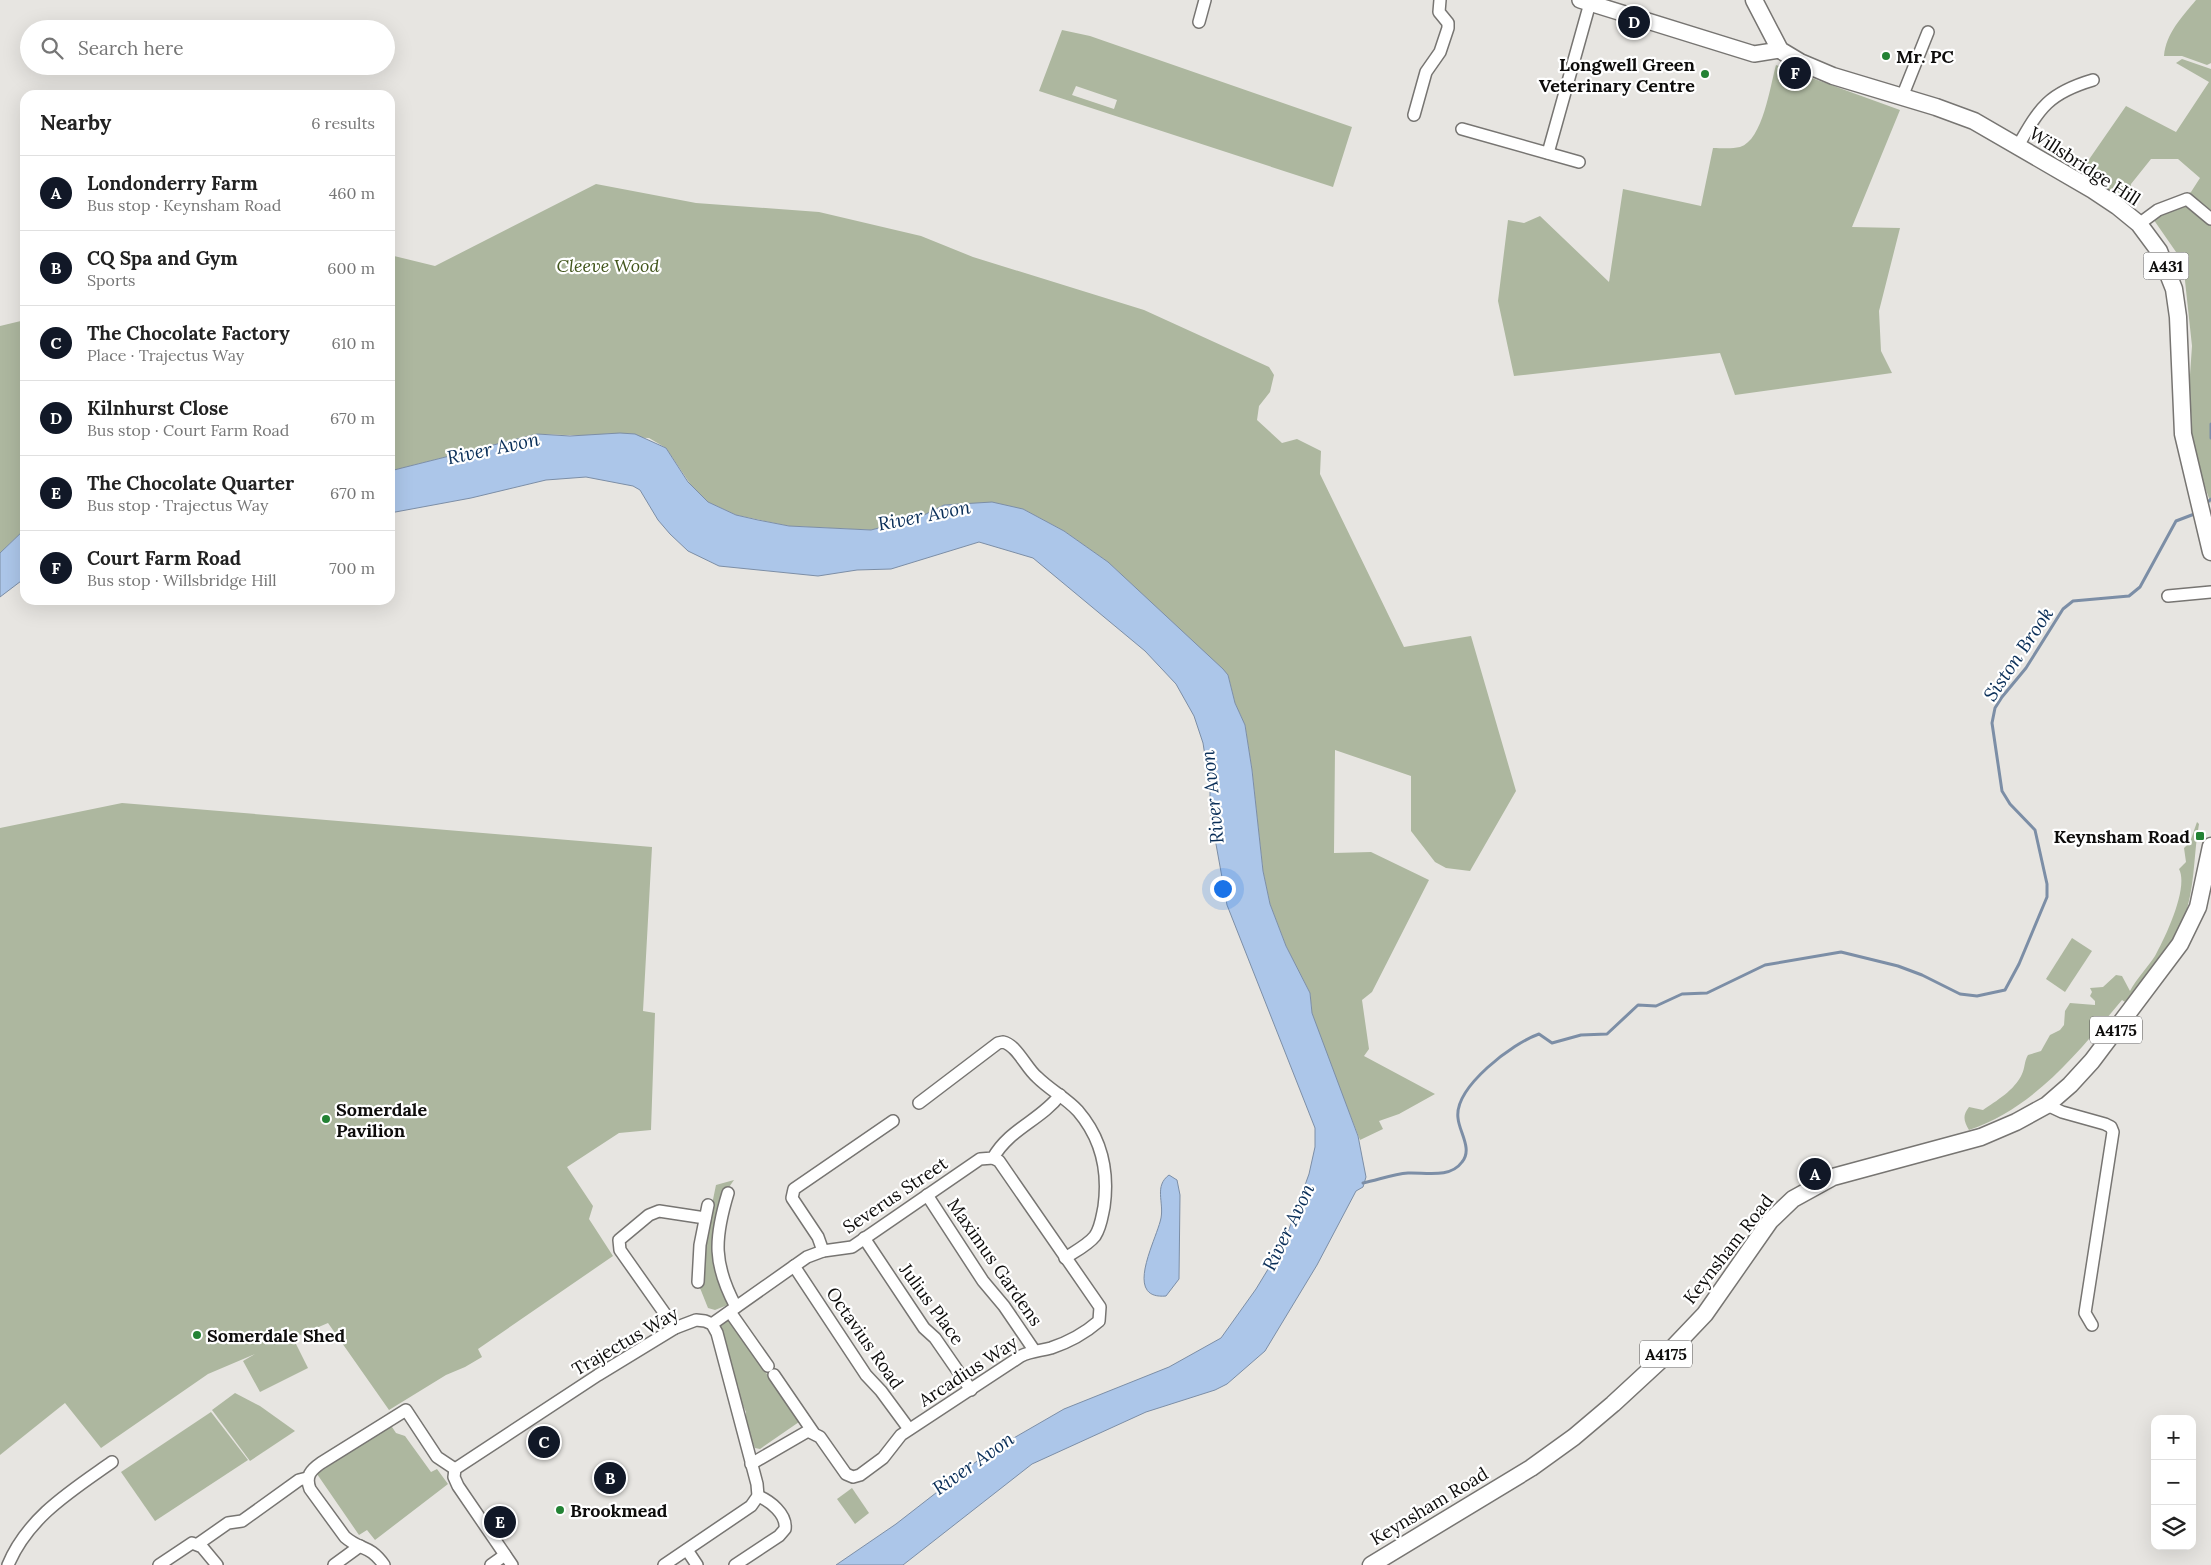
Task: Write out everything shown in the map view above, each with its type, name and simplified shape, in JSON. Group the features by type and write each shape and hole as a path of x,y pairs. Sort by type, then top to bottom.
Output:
{"main road":[{"path":"1754,0 1780,50"},
{"name":"Willsbridge Hill","path":"1780,50 1813,69 1962,115 2101,196 2139,224 2159,252 2174,289 2178,317 2183,434 2195,491 2206,520"},
{"name":"A431","path":"2206,520 2211,552"},
{"name":"Keynsham Road","path":"1371,1565 1531,1468 1574,1437 1665,1356 1705,1314 1770,1221 1793,1199 1833,1177 1982,1137 2016,1122 2047,1105 2070,1085 2092,1061 2180,944 2198,907 2211,846"}],"street":[{"path":"1199,22 1205,0"},
{"path":"1414,115 1426,72 1440,52 1448,28 1448,23 1439,12 1440,0"},
{"path":"1548,153 1585,1 1754,54 1780,50"},
{"path":"1902,97 1928,32"},
{"path":"2018,146 2044,104 2079,78 2093,80"},
{"path":"1462,129 1580,162"},
{"path":"2139,224 2158,210 2187,199 2211,219"},
{"path":"2168,596 2211,592"},
{"path":"919,1103 998,1043 1003,1042 1012,1048 1036,1077 1076,1110 1091,1129 1105,1160 1107,1174 1102,1220 1096,1235 1065,1258"},
{"path":"994,1158 1006,1138 1051,1107 1060,1095"},
{"path":"2047,1105 2062,1112 2105,1124 2111,1127 2113,1132 2085,1313 2092,1325"},
{"path":"823,1251 818,1238 792,1198 794,1189 892,1121"},
{"name":"Severus Street","path":"712,1324 794,1266 823,1251 844,1250 980,1159 994,1158"},
{"name":"Arcadius Way","path":"733,1310 771,1371 813,1432 820,1437 840,1468 846,1474 860,1475 883,1458 895,1441 909,1429 1021,1356 1034,1350 1071,1341 1098,1322 1101,1315 1100,1307 999,1161 994,1158"},
{"path":"728,1193 719,1227 718,1259 722,1279 733,1310"},
{"name":"Maximus Gardens","path":"927,1195 983,1281 1004,1306 1034,1350"},
{"path":"698,1282 700,1245 708,1205"},
{"path":"675,1328 620,1250 619,1240 649,1215 659,1211 705,1218"},
{"name":"Julius Place","path":"864,1238 924,1328 935,1338 971,1390"},
{"name":"Octavius Road","path":"794,1266 866,1375 882,1391 909,1429"},
{"name":"Trajectus Way","path":"455,1469 598,1375 675,1328 696,1320 712,1324"},
{"path":"664,1565 751,1506 758,1496 717,1333 712,1324"},
{"path":"159,1565 187,1545 198,1544 228,1522 242,1521 299,1480 307,1478 314,1468 406,1410 437,1457 455,1469 454,1477 458,1486 508,1560 491,1565"},
{"path":"751,1464 804,1432 813,1432"},
{"path":"8,1565 26,1531 46,1511 112,1462"},
{"path":"307,1478 310,1488 345,1537 376,1554 384,1565"},
{"path":"735,1565 780,1536 785,1529 783,1519 772,1504 758,1496"},
{"path":"198,1544 217,1565"},
{"path":"334,1565 360,1546"},
{"path":"686,1550 696,1565"}],"green space":[{"path":"2196,0 2211,0 2211,63 2207,65 2182,56 2164,56 2171,33"},
{"path":"1062,30 1090,36 1352,127 1333,187 1039,91","holes":["1076,86 1117,100 1114,109 1072,95"]},
{"path":"2182,59 2211,69 2211,504 2199,470 2187,418 2192,346 2183,262 2149,213 2191,192 2200,178 2178,159 2151,159 2131,184 2130,205 2081,171 2126,106 2176,132 2209,82 2176,63"},
{"path":"1776,65 1900,110 1852,227 1900,228 1879,311 1881,351 1892,373 1735,395 1720,353 1514,376 1498,301 1508,220 1524,223 1540,216 1609,282 1623,189 1701,206 1713,148 1740,147 1748,142 1760,124"},
{"name":"Cleeve Wood","path":"596,184 696,203 819,212 921,236 973,257 1144,310 1269,367 1274,375 1270,392 1259,406 1257,420 1282,443 1297,439 1321,451 1320,474 1404,647 1471,636 1516,791 1470,871 1446,868 1435,862 1411,831 1411,776 1335,750 1334,853 1371,852 1429,880 1372,992 1362,1000 1369,1049 1364,1056 1435,1094 1399,1114 1379,1121 1383,1129 1360,1140 1323,1046 1312,1013 1310,993 1286,946 1270,904 1263,871 1245,725 1235,703 1228,675 1108,562 1064,531 1023,509 944,505 918,518 871,530 789,526 736,515 708,502 697,494 666,448 649,438 537,434 395,470 395,256 435,266"},
{"path":"20,321 20,534 0,553 0,326"},
{"name":"Somerdale Pavilion","path":"122,803 652,847 643,1011 655,1013 651,1130 619,1133 567,1167 593,1206 589,1219 613,1256 478,1349 482,1357 446,1375 389,1410 328,1323 293,1338 308,1368 260,1392 243,1361 255,1354 208,1374 101,1448 65,1403 0,1455 0,828"},
{"path":"2197,822 2199,824 2192,885 2184,919 2171,945 2155,969 2128,1004 2122,1000 2072,1058 2035,1093 2015,1108 1969,1130 1964,1118 1969,1107 1983,1110 2015,1085 2022,1074 2028,1055 2041,1051 2050,1035 2060,1030 2064,1025 2065,1011 2070,1003 2095,1005 2095,1001 2090,996 2092,992 2090,988 2103,987 2116,975 2122,976 2130,991 2155,956 2170,926 2181,888 2179,869 2186,862 2184,848 2190,842"},
{"path":"2072,938 2092,951 2065,992 2046,979"},
{"path":"734,1180 722,1197 716,1230 730,1304 715,1310 708,1308 698,1283 705,1282 703,1248 716,1185"},
{"path":"730,1319 799,1422 760,1449 755,1448 745,1426 746,1412 740,1399 738,1385 735,1390 718,1327"},
{"path":"235,1393 260,1406 295,1431 250,1461 212,1410"},
{"path":"211,1412 248,1460 155,1521 121,1472"},
{"path":"390,1424 396,1433 405,1436 431,1472 437,1469 448,1484 375,1540 367,1530 359,1535 317,1474"},
{"path":"852,1488 869,1513 855,1524 837,1499"}],"water":[{"name":"River Avon","path":"537,434 570,436 635,434 666,448 688,482 708,502 736,515 789,526 871,530 918,518 944,505 992,502 1023,509 1064,531 1108,562 1223,669 1228,675 1235,703 1245,725 1263,871 1270,904 1286,946 1310,993 1312,1013 1358,1136 1366,1177 1363,1187 1356,1191 1317,1265 1265,1351 1227,1384 1215,1390 1146,1412 1032,1464 903,1565 836,1565 896,1524 986,1454 1064,1409 1169,1367 1221,1338 1256,1289 1284,1243 1309,1174 1315,1147 1315,1128 1227,905 1210,811 1210,788 1203,743 1194,716 1176,684 1145,651 1033,558 979,542 891,569 857,570 818,576 719,566 688,551 670,534 658,520 640,490 633,486 586,477 546,480 471,498 395,512 395,470"},
{"path":"20,534 20,582 0,597 0,553"},
{"path":"1169,1175 1177,1180 1180,1195 1179,1279 1166,1296 1153,1295 1146,1288 1144,1279 1149,1253 1161,1218 1160,1195 1162,1184"}],"waterway":[{"name":"Siston Brook","path":"2211,424 2211,438"},
{"name":"Siston Brook","path":"2205,505 2211,499"},
{"name":"Siston Brook","path":"1363,1183 1402,1174 1444,1173 1457,1167 1462,1162 1466,1152 1465,1140 1458,1118 1459,1106 1465,1093 1487,1068 1501,1056 1528,1039 1539,1034 1552,1043 1581,1035 1607,1034 1638,1005 1656,1006 1682,994 1707,993 1765,965 1841,952 1898,966 1922,975 1960,994 1977,996 2005,990 2019,964 2047,897 2047,884 2035,830 2010,804 2002,791 1992,723 1995,708 2026,668 2063,609 2073,601 2129,596 2140,587 2176,521 2197,513"}],"place":[{"name":"Kilnhurst Close","path":"1634,22"},
{"name":"Mr. PC","path":"1886,56"},
{"name":"Court Farm Road","path":"1795,73"},
{"name":"Longwell Green Veterinary Centre","path":"1705,74"},
{"name":"Keynsham Road","path":"2200,836"},
{"name":"Somerdale Pavilion","path":"326,1119"},
{"name":"Londonderry Farm","path":"1815,1174"},
{"name":"Somerdale Shed","path":"197,1335"},
{"name":"The Chocolate Factory","path":"544,1442"},
{"name":"CQ Spa and Gym","path":"610,1478"},
{"name":"Brookmead","path":"560,1510"},
{"name":"The Chocolate Quarter","path":"500,1522"}]}
